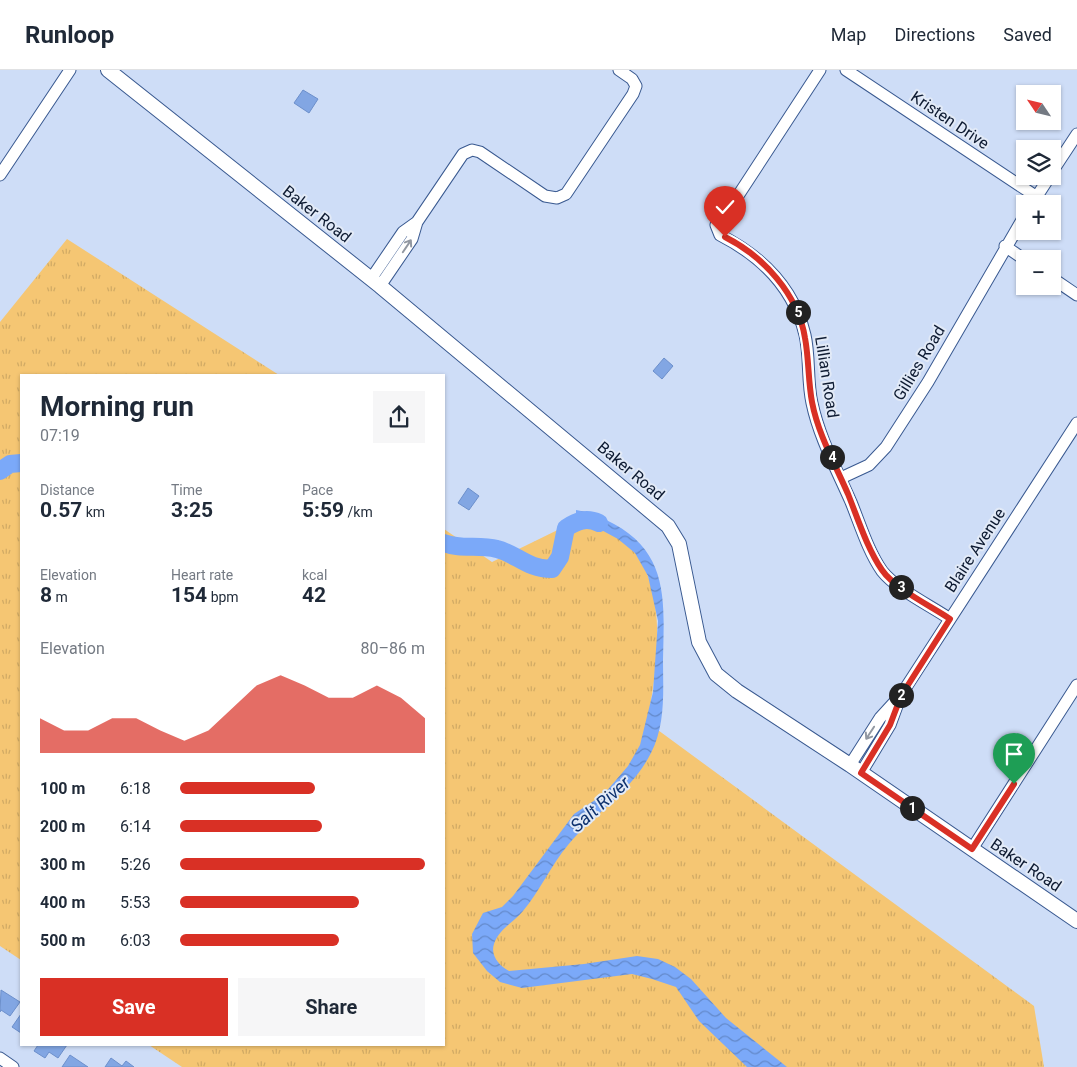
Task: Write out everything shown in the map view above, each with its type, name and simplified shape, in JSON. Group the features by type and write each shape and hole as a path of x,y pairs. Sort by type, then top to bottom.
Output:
{"street":[{"path":"0,176 70,70"},
{"name":"Baker Road","path":"108,70 375,283 668,526 679,544 699,642 716,674 737,691 850,765 1077,921"},
{"path":"375,283 412,239 417,222 463,154 472,150 480,152 545,196 557,198 566,194 633,94 636,86 632,79 619,70"},
{"name":"Lillian Road","path":"820,70 728,211 716,225 720,235 735,242 765,264 783,286 797,309 805,336 812,402 818,424 872,551 883,572 903,588 950,619"},
{"name":"Kristen Drive","path":"846,70 1027,195"},
{"path":"1061,158 1077,134"},
{"name":"Gillies Road","path":"841,478 869,465 886,447 928,382 1016,229"},
{"path":"1005,246 1016,254"},
{"path":"1061,284 1077,295"},
{"name":"Blaire Avenue","path":"850,765 880,718 901,696 1077,423"},
{"path":"972,849 1077,685"},
{"name":"Blaire Avenue","path":"861,773 890,725 901,696"},
{"path":"0,1058 13,1067"}],"green space":[{"path":"67,239 277,374 20,374 20,959 0,946 0,322"},
{"path":"576,521 601,529 624,542 636,554 646,572 653,591 656,613 656,659 647,722 1034,1006 1044,1067 182,1067 150,1046 445,1046 445,530 492,562"}],"water":[{"path":"576,510 591,513 605,519 632,536 645,550 654,566 660,583 664,620 663,695 659,730 656,742 643,767 624,790 568,845 529,903 496,939 493,953 499,963 509,971 584,964 637,956 658,959 675,967 691,979 726,1018 787,1067 747,1067 699,1021 676,987 632,974 522,988 500,982 487,971 473,953 472,934 483,913 502,907 513,896 574,814 604,794 628,766 640,745 653,692 658,621 648,576 635,553 618,539 594,526 576,521"}],"building":[{"path":"303,90 318,99 309,113 294,103"},
{"path":"664,358 673,366 662,379 653,371"},
{"path":"468,488 479,496 469,510 458,503"},
{"path":"1,990 20,1002 10,1016 1,1010 0,1012"},
{"path":"20,1015 20,1032 12,1027"},
{"path":"37,1046 66,1046 58,1058 49,1052 45,1058 34,1051"},
{"path":"70,1055 88,1067 62,1067"},
{"path":"111,1058 122,1066 126,1061 134,1067 105,1067"}],"waterway":[{"name":"Salt River","path":"0,471 10,464 20,463"},
{"name":"Salt River","path":"445,543 497,549 536,567 552,569 560,557 566,528 582,521 590,520 599,523"}],"route":[{"path":"725,237 765,264 783,286 797,309 805,336 812,402 818,424 872,551 883,572 903,588 950,619 901,696 890,725 861,773 972,849 1014,784"}]}
